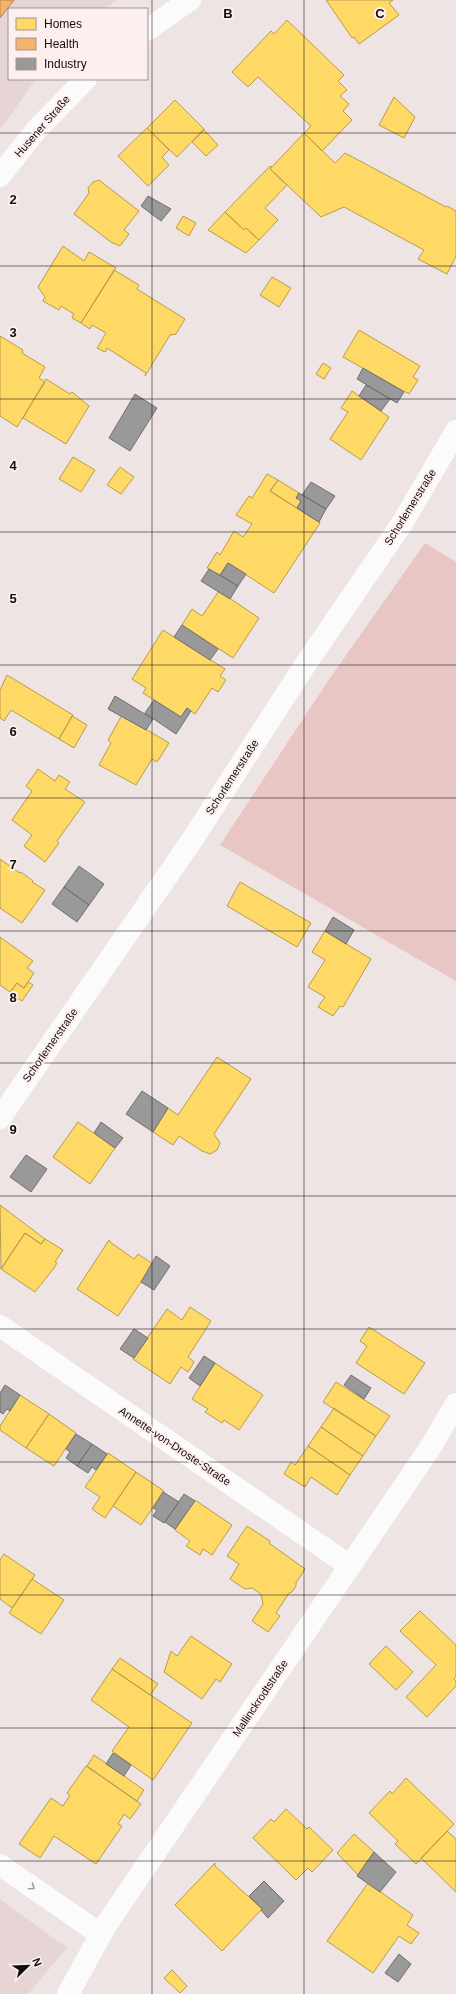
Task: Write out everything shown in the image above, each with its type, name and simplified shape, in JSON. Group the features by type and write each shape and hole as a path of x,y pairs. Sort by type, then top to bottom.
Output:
{"street":[{"path":"148,29 190,0"},
{"name":"Husener Straße","path":"0,176 37,129 85,80"},
{"name":"Schorlemerstraße","path":"0,1118 192,840 305,665 403,522 456,431"},
{"name":"Annette-von-Droste-Straße","path":"0,1326 350,1566"},
{"name":"Mallinckrodtstraße","path":"68,1994 100,1934 430,1448 456,1404"},
{"path":"0,1865 100,1934"}],"shaded area":[{"path":"0,0 117,0 105,8 8,8 8,80 35,80 0,130"},
{"path":"425,543 456,562 456,981 220,845 328,681"},
{"path":"0,1899 67,1948 28,1994 0,1994"}],"building: Homes":[{"path":"326,0 393,0 389,3 399,15 359,44 354,37 352,38"},
{"path":"287,20 344,75 338,81 347,90 340,96 349,104 343,111 352,120 322,151 304,133 311,126 258,77 248,87 232,72 271,31 274,34"},
{"path":"394,97 415,117 404,138 379,125"},
{"path":"175,100 204,129 177,157 147,128"},
{"path":"147,128 169,150 162,157 169,165 148,186 118,156"},
{"path":"204,130 218,145 206,156 192,142"},
{"path":"304,133 335,163 345,153 456,211 456,256 447,274 418,259 424,250 344,207 321,217 270,169"},
{"path":"270,166 272,167 270,169 287,185 265,208 278,220 259,240 246,228 244,230 225,212"},
{"path":"99,180 139,211 124,230 129,234 120,246 111,242 74,214 89,193 88,188 93,182"},
{"path":"225,212 244,230 246,228 259,240 246,253 208,230"},
{"path":"183,216 196,223 189,236 176,228"},
{"path":"63,246 84,261 89,252 116,268 81,323 72,318 74,314 61,306 59,310 43,301 45,297 38,287"},
{"path":"114,270 139,285 137,289 185,319 176,334 170,335 145,376 146,373 107,348 105,352 97,348 106,333 92,325 90,329 81,323"},
{"path":"272,277 291,288 279,307 260,295"},
{"path":"359,330 420,366 413,377 418,380 409,394 343,357"},
{"path":"0,336 23,350 22,353 45,367 39,378 45,382 17,427 0,416"},
{"path":"323,363 331,368 324,379 316,374"},
{"path":"46,379 70,394 72,392 89,406 66,444 23,418"},
{"path":"352,391 389,417 361,460 330,439 348,412 341,408"},
{"path":"73,457 95,470 81,492 59,479"},
{"path":"120,467 134,477 121,494 107,485"},
{"path":"267,474 278,480 270,491 320,523 274,593 228,563 220,575 207,568 217,552 220,555 234,531 243,537 252,524 236,515 249,496 252,498"},
{"path":"278,480 299,493 296,498 301,501 297,508 270,491"},
{"path":"219,591 259,618 233,658 182,625 192,609 202,616"},
{"path":"163,630 225,669 220,676 226,680 218,692 212,688 195,714 187,708 181,717 143,693 146,688 132,679"},
{"path":"7,675 73,715 59,739 11,710 4,721 0,718 0,690"},
{"path":"122,715 169,743 157,762 152,759 136,785 99,765 111,743 108,740"},
{"path":"72,716 87,725 74,748 59,739"},
{"path":"38,769 55,781 59,775 70,782 65,789 85,802 57,841 59,843 45,862 24,846 32,835 12,820 32,791 26,786"},
{"path":"0,859 20,873 21,872 33,881 32,882 45,890 22,923 0,908"},
{"path":"240,882 311,923 297,947 227,906"},
{"path":"325,931 371,959 343,1007 340,1006 333,1016 318,1007 325,997 308,987 325,960 312,952"},
{"path":"0,937 33,961 27,968 34,973 24,988 17,983 10,992 0,985"},
{"path":"28,982 33,985 22,1001 10,993 17,983 24,988"},
{"path":"217,1057 251,1079 214,1134 220,1143 217,1150 210,1154 202,1151 179,1136 173,1145 153,1132 168,1108 178,1115"},
{"path":"78,1122 115,1148 90,1184 53,1157"},
{"path":"0,1205 45,1239 41,1244 25,1233 1,1269"},
{"path":"25,1233 41,1244 45,1239 63,1250 55,1262 57,1263 54,1268 35,1292 1,1269"},
{"path":"109,1240 134,1259 138,1254 153,1264 118,1316 77,1289"},
{"path":"190,1307 211,1321 188,1357 194,1362 188,1372 181,1367 170,1384 133,1359 167,1309 182,1320"},
{"path":"369,1327 425,1363 404,1394 356,1363 367,1346 360,1341"},
{"path":"215,1363 263,1395 239,1430 224,1420 222,1423 205,1412 208,1409 192,1399"},
{"path":"336,1382 390,1416 376,1436 323,1402"},
{"path":"20,1395 49,1414 26,1448 0,1430 0,1426"},
{"path":"334,1408 376,1436 363,1456 321,1427"},
{"path":"49,1414 76,1433 54,1466 26,1448"},
{"path":"321,1427 363,1456 350,1475 308,1446"},
{"path":"308,1446 350,1475 337,1495 311,1477 305,1487 284,1474 291,1462 295,1465"},
{"path":"108,1453 136,1472 105,1518 92,1509 100,1497 85,1487"},
{"path":"136,1472 164,1491 141,1525 113,1506"},
{"path":"195,1500 232,1525 212,1555 203,1549 200,1555 186,1546 190,1541 175,1530"},
{"path":"247,1526 270,1541 269,1543 305,1569 296,1583 296,1586 292,1592 289,1593 276,1613 280,1616 268,1632 252,1621 263,1604 261,1594 252,1588 245,1589 230,1579 239,1564 227,1556"},
{"path":"4,1554 35,1575 12,1608 0,1599 0,1560"},
{"path":"32,1579 64,1600 41,1634 9,1613"},
{"path":"420,1611 456,1645 456,1676 454,1679 456,1681 456,1686 427,1717 406,1697 436,1665 400,1631"},
{"path":"191,1636 232,1664 220,1682 216,1679 202,1699 164,1672 171,1651 177,1656"},
{"path":"386,1646 413,1672 396,1690 369,1664"},
{"path":"120,1658 158,1684 150,1695 112,1669"},
{"path":"112,1669 192,1723 153,1780 112,1751 129,1727 91,1700"},
{"path":"94,1755 144,1790 137,1801 87,1766"},
{"path":"86,1766 141,1804 130,1819 124,1814 118,1824 122,1826 96,1864 54,1836 40,1858 19,1844 51,1798 63,1806 70,1795 67,1793"},
{"path":"406,1778 454,1824 416,1864 395,1844 398,1841 369,1813 390,1791 392,1794"},
{"path":"286,1809 307,1829 309,1827 333,1850 312,1872 308,1868 296,1880 253,1838 271,1819 274,1822"},
{"path":"447,1831 456,1839 456,1892 421,1858"},
{"path":"354,1834 374,1852 358,1875 337,1853"},
{"path":"215,1863 215,1866 262,1909 222,1951 175,1905"},
{"path":"368,1883 413,1915 407,1925 419,1933 411,1944 399,1936 373,1973 327,1941"},
{"path":"172,1970 187,1986 180,1993 164,1978"}],"building: Health":[{"path":"0,0 14,0 0,18"}],"building: Industry":[{"path":"148,196 171,209 161,221 141,206"},
{"path":"363,368 404,392 397,403 357,379"},
{"path":"366,385 390,399 381,411 359,396"},
{"path":"135,394 157,408 130,451 109,438"},
{"path":"311,482 335,496 326,509 302,495"},
{"path":"299,493 326,509 319,522 297,508 301,501 296,498"},
{"path":"228,563 246,574 238,586 220,575"},
{"path":"209,569 238,586 230,599 201,581"},
{"path":"182,625 218,649 210,660 174,637"},
{"path":"115,696 153,719 146,730 108,709"},
{"path":"154,700 181,717 187,708 191,711 176,734 145,713"},
{"path":"79,866 104,884 89,905 64,887"},
{"path":"64,887 89,905 77,922 52,904"},
{"path":"333,917 354,930 346,944 325,931"},
{"path":"142,1091 168,1108 153,1132 126,1114"},
{"path":"101,1122 123,1138 115,1148 94,1133"},
{"path":"26,1155 47,1169 31,1192 10,1177"},
{"path":"156,1256 170,1266 154,1290 141,1282"},
{"path":"134,1329 148,1338 134,1358 120,1349"},
{"path":"204,1356 215,1363 200,1386 189,1378"},
{"path":"351,1375 371,1388 364,1399 344,1385"},
{"path":"5,1385 20,1395 10,1411 7,1409 3,1414 0,1412 0,1393"},
{"path":"76,1434 92,1444 77,1466 66,1458 70,1452 66,1449"},
{"path":"92,1444 107,1454 96,1470 92,1467 88,1473 77,1466"},
{"path":"163,1492 179,1502 164,1523 153,1516 157,1510 153,1508"},
{"path":"184,1494 195,1501 175,1529 165,1522"},
{"path":"113,1753 131,1765 124,1776 106,1764"},
{"path":"374,1852 396,1872 380,1892 357,1876"},
{"path":"264,1881 284,1901 268,1918 261,1910 262,1909 249,1896"},
{"path":"399,1954 411,1964 398,1982 385,1973"}]}
